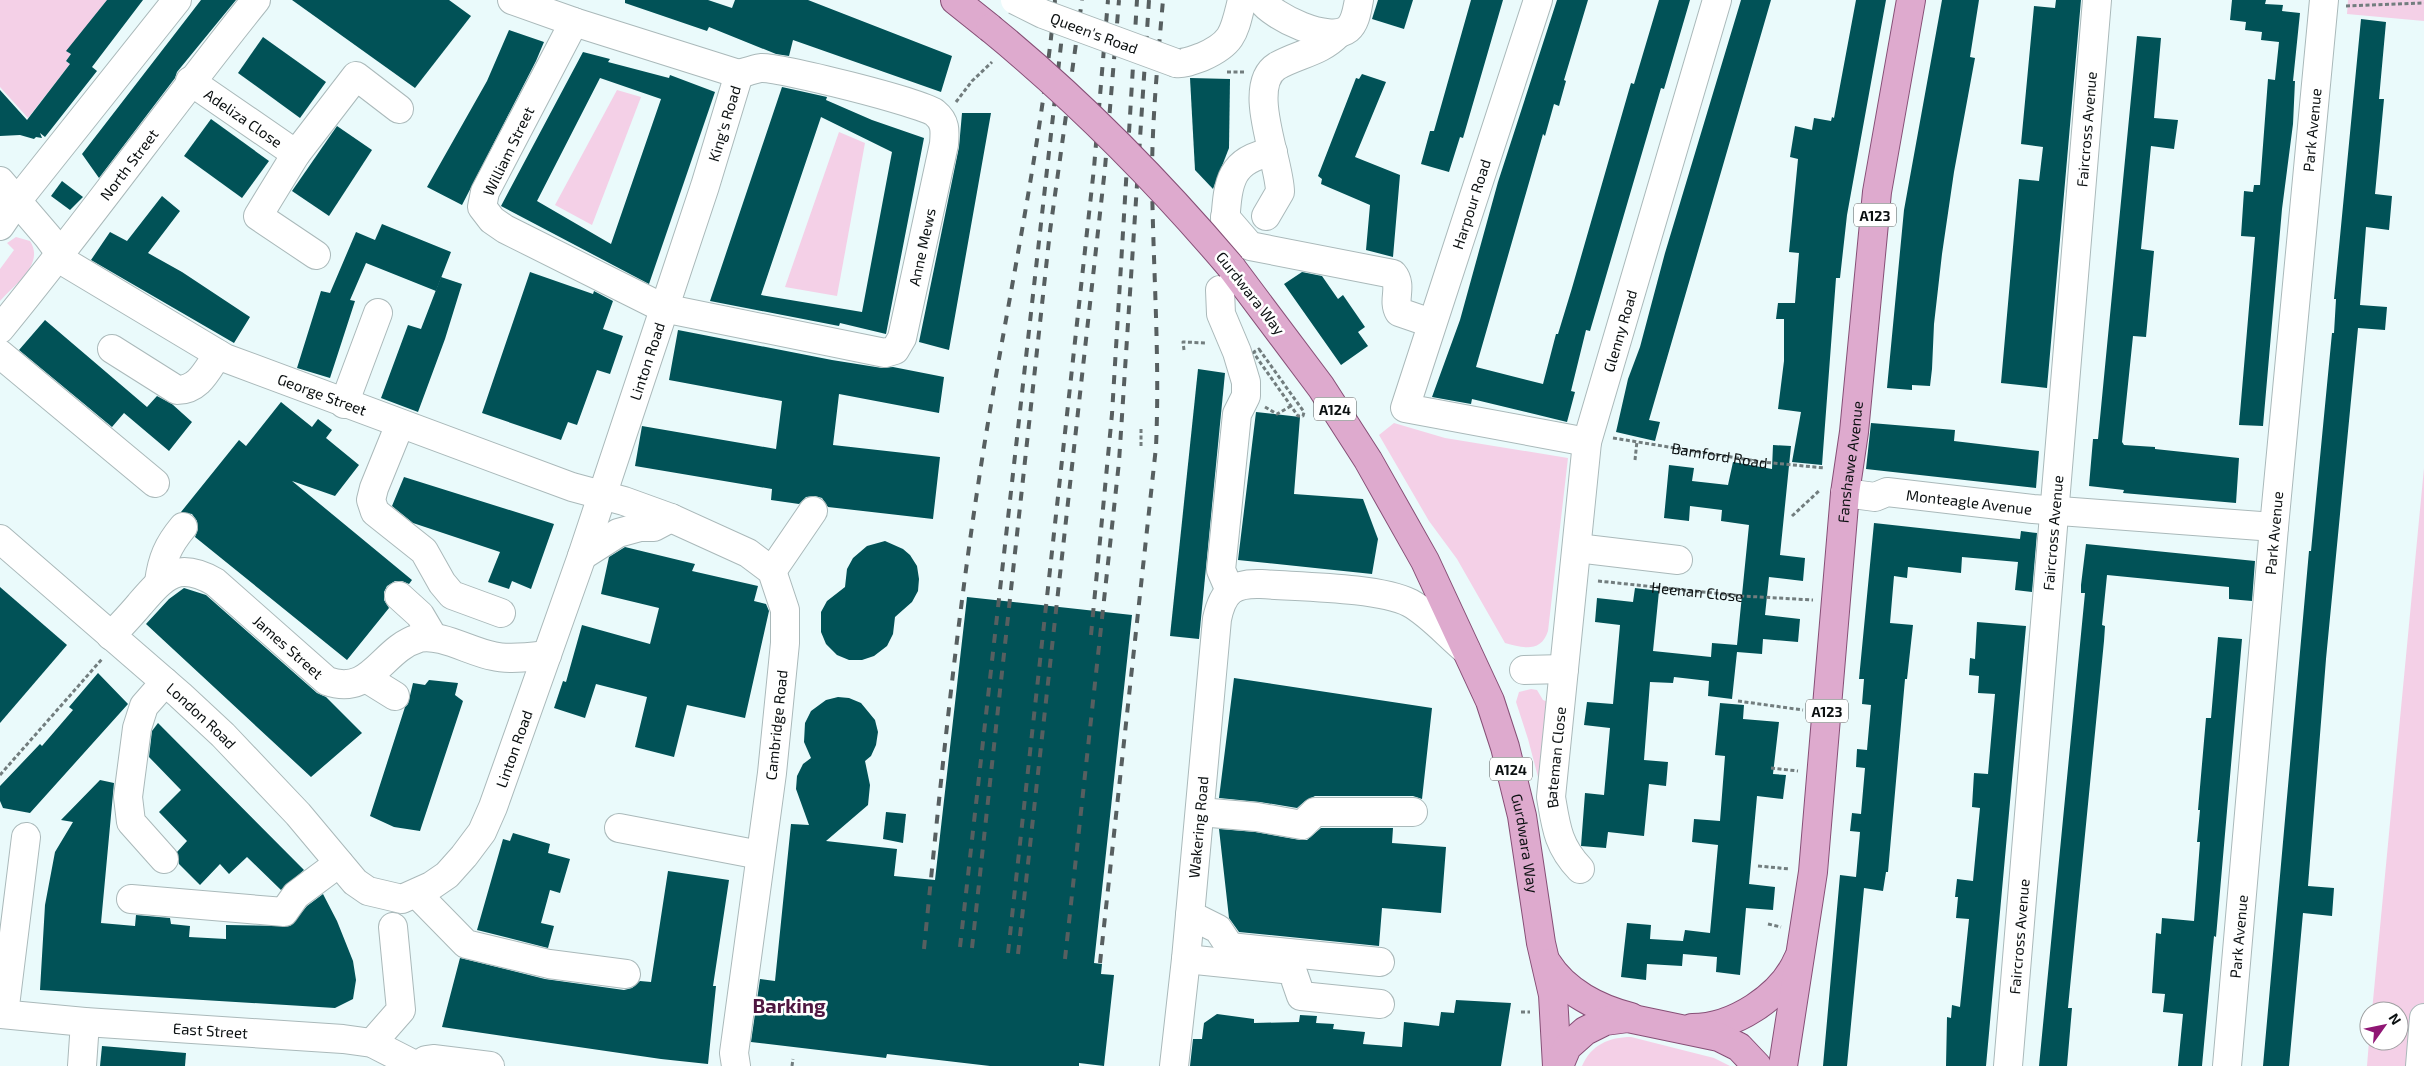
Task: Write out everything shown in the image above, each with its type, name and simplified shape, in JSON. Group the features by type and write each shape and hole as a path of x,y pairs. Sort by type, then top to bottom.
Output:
{"main road":[{"name":"Gurdwara Way","path":"955,0 990,28 1105,130 1184,212 1225,278 1321,386 1363,452 1425,561 1490,701 1514,778 1543,955 1556,1012 1558,1066"},
{"name":"Fanshawe Avenue","path":"1783,1066 1813,872 1835,489 1854,432 1877,192 1911,0"},
{"name":"Fanshawe Avenue","path":"1678,1027 1701,1028 1714,1026 1739,1015 1770,996 1781,985 1796,964 1805,928"},
{"name":"Gurdwara Way","path":"1543,955 1552,972 1577,993 1613,1012 1642,1020"},
{"path":"1558,1066 1568,1047 1585,1031 1605,1021 1628,1018 1719,1037 1747,1054 1757,1066"}],"street":[{"path":"0,226 9,191 177,0"},
{"name":"North Street","path":"0,329 61,255 190,81 256,0"},
{"path":"512,0 574,22"},
{"name":"Queen's Road","path":"1015,0 1043,14 1176,63 1192,61 1226,44 1232,32 1242,0"},
{"path":"1261,0 1276,15 1307,28 1338,34"},
{"path":"1266,216 1280,192 1264,103 1265,80 1277,67 1327,45 1338,34 1349,28 1353,23 1359,0"},
{"name":"Harpour Road","path":"1538,0 1405,408 1597,439"},
{"name":"Glenny Road","path":"1564,670 1577,548 1597,439 1717,0"},
{"name":"Faircross Avenue","path":"2008,1066 2097,0"},
{"name":"Park Avenue","path":"2227,1066 2274,527 2333,2"},
{"name":"King's Road","path":"574,22 739,74 705,186 663,308"},
{"name":"William Street","path":"574,22 485,192 482,207 492,220 505,229 663,308"},
{"path":"1295,58 1306,47 1307,28"},
{"path":"739,74 762,68 799,72 911,104 934,112 938,116"},
{"path":"316,255 258,216 296,154 356,76 400,108"},
{"name":"Adeliza Close","path":"190,81 296,154"},
{"name":"Anne Mews","path":"663,308 885,353 896,350 902,338 944,144 946,128 938,116"},
{"path":"1273,152 1252,156 1235,171 1228,185 1225,220 1247,243 1255,248 1393,274 1398,284 1396,305 1399,312 1432,323"},
{"name":"George Street","path":"9,191 68,264 218,354 344,404 572,487 601,495"},
{"path":"1225,278 1221,314 1238,352 1247,389 1246,396 1237,414 1221,570 1230,591"},
{"name":"Linton Road","path":"405,896 447,875 482,832 493,807 582,556 663,308"},
{"path":"344,404 378,313"},
{"path":"112,349 177,390 188,390 199,383 218,354"},
{"path":"0,354 155,483"},
{"path":"400,424 374,488 372,500 374,512 424,551 442,583 452,595 501,613"},
{"name":"Monteagle Avenue","path":"1835,489 1875,497 1887,492 2033,509 2054,509 2274,527"},
{"path":"601,495 671,518 748,553 772,571 813,511"},
{"path":"582,556 618,533 640,527 654,527 671,518"},
{"path":"158,582 162,560 167,549 184,527"},
{"name":"London Road","path":"0,539 165,682 230,742 298,814 355,882 368,891 405,896"},
{"name":"Heenan Close","path":"1577,548 1678,560"},
{"name":"James Street","path":"114,638 158,582 172,573 186,571 202,574 215,582 327,681 340,686 350,685 366,678 407,643 420,638 433,637"},
{"name":"Cambridge Road","path":"736,1066 734,1053 772,773 785,643 785,610 772,571"},
{"name":"Gurdwara Way","path":"1230,591 1245,584 1261,584 1375,594 1396,598 1410,604 1466,650"},
{"name":"Wakering Road","path":"1174,1066 1186,959 1217,619 1222,602 1230,591"},
{"path":"399,596 420,615 433,637 495,657 547,655"},
{"path":"1524,670 1564,670"},
{"name":"Bateman Close","path":"1564,670 1552,797 1557,832 1567,856 1580,869"},
{"path":"366,678 395,696"},
{"path":"164,859 131,822 128,797 137,728 144,706 165,682"},
{"path":"1200,812 1257,817 1302,825 1315,812 1413,812"},
{"path":"619,828 760,855"},
{"path":"2,1014 26,837"},
{"path":"131,899 284,912 296,895 339,863"},
{"path":"405,896 466,944 549,964 626,974"},
{"path":"1190,916 1218,929 1230,946 1380,962"},
{"path":"372,1043 401,1010 393,928"},
{"path":"1186,959 1292,970 1301,996 1380,1004"},
{"name":"East Street","path":"2,1014 85,1022 343,1038 372,1043 420,1064"},
{"path":"2420,1066 2424,1018"},
{"path":"82,1066 85,1022"},
{"path":"420,1064 441,1059 490,1066"}],"path":[{"path":"2333,2 2348,7 2424,3"},
{"path":"938,116 956,102 972,81 993,62"},
{"path":"1256,350 1262,350 1304,414 1300,417 1293,409 1255,355 1256,350"},
{"path":"1141,428 1141,446"},
{"name":"Bamford Road","path":"1597,439 1637,441 1762,462 1830,468"},
{"path":"1635,460 1637,441"},
{"path":"1792,516 1835,489"},
{"name":"Heenan Close","path":"1574,578 1742,596 1816,600"},
{"path":"0,775 114,638"},
{"path":"1738,702 1806,710"},
{"path":"1771,768 1802,772"},
{"path":"1758,866 1796,870"},
{"path":"792,1066 793,1059"}],"shaded area":[{"path":"0,0 107,0 67,51 71,54 66,61 70,64 28,118 0,87"},
{"path":"2348,0 2424,0 2424,21 2347,14"},
{"path":"617,90 641,97 592,225 555,205"},
{"path":"839,132 865,143 837,296 785,287"},
{"path":"16,237 30,241 34,249 34,258 31,266 20,281 0,301 0,269 14,250 7,243"},
{"path":"1394,423 1445,438 1568,458 1548,631 1541,643 1536,646 1525,647 1505,643 1457,559 1429,521 1379,435"},
{"path":"2424,468 2424,1066 2367,1066 2368,1051 2409,1051 2409,1001 2373,1001"},
{"path":"1531,689 1537,690 1543,700 1551,703 1543,777 1538,777 1516,702 1519,692"},
{"path":"1623,1037 1631,1037 1714,1058 1730,1066 1582,1066 1590,1053 1602,1044"}],"building":[{"path":"107,0 143,0 92,67 97,71 45,137 40,133 42,138 36,137 34,139 20,135 0,136 0,90 27,120 70,64 66,61 71,54 66,51"},
{"path":"201,0 236,0 177,72 175,78 99,178 82,154"},
{"path":"292,0 449,0 471,16 415,88"},
{"path":"625,0 708,0 732,8 735,0 808,0 952,56 941,92 793,40 789,56 776,54 709,27 707,31 625,3"},
{"path":"1378,0 1413,0 1404,29 1372,19"},
{"path":"1471,0 1503,0 1463,138 1460,137 1449,172 1421,164 1430,131 1434,131"},
{"path":"1557,0 1588,0 1564,80 1566,81 1559,106 1554,104 1545,136 1543,134 1476,367 1543,384 1556,334 1558,334 1572,288 1631,83 1634,84 1659,0 1690,0 1664,89 1661,88 1590,331 1586,330 1571,391 1575,392 1567,422 1472,399 1471,404 1432,397 1460,320 1498,182"},
{"path":"1741,0 1771,0 1649,420 1660,422 1655,441 1616,432 1628,379 1640,347 1665,253"},
{"path":"1856,0 1886,0 1847,215 1840,278 1836,278 1822,465 1792,462 1801,412 1778,409 1784,361 1784,319 1776,319 1778,303 1795,303 1799,253 1789,252 1798,159 1790,157 1795,126 1812,130 1814,118 1831,121 1832,117 1834,118"},
{"path":"1942,0 1979,0 1970,57 1975,58 1954,172 1942,254 1934,324 1930,386 1912,385 1912,390 1887,388 1904,210"},
{"path":"2056,0 2081,0 2047,388 2001,383 2019,179 2039,181 2043,147 2021,144 2034,6 2055,8"},
{"path":"2232,0 2266,0 2265,4 2283,5 2282,11 2300,13 2293,81 2295,81 2293,124 2282,209 2263,426 2239,425 2255,237 2241,236 2244,191 2253,192 2254,185 2260,185 2268,79 2275,80 2279,42 2261,40 2262,32 2245,30 2246,22 2230,20"},
{"path":"2361,19 2386,22 2379,99 2384,99 2375,194 2392,196 2389,230 2366,227 2360,305 2387,307 2385,330 2358,328 2326,659 2308,886 2334,888 2332,916 2303,913 2289,1066 2263,1066 2309,551 2311,551 2332,333 2334,333 2336,299 2334,299"},
{"path":"509,30 544,42 462,205 427,187 487,81"},
{"path":"2137,36 2161,38 2154,118 2178,120 2174,149 2151,146 2141,249 2154,251 2146,337 2133,336 2122,442 2124,445 2239,458 2236,503 2123,493 2124,490 2089,486 2093,439 2098,439"},
{"path":"263,37 326,82 300,118 238,73"},
{"path":"583,52 610,59 608,62 669,78 670,75 715,92 649,284 501,206","holes":["600,78 661,99 611,244 537,201"]},
{"path":"1362,74 1386,82 1355,157 1400,175 1393,257 1366,250 1370,205 1321,184 1322,179 1318,176 1356,78 1359,79"},
{"path":"1190,78 1230,79 1229,148 1213,189 1195,170"},
{"path":"782,87 827,97 826,100 872,120 924,138 886,334 840,323 839,326 710,301","holes":["821,117 892,152 862,312 761,295"]},
{"path":"962,113 991,113 949,350 919,342 959,147"},
{"path":"211,119 269,161 242,198 184,156"},
{"path":"337,126 372,150 329,216 292,191"},
{"path":"62,181 83,197 70,210 51,196"},
{"path":"162,196 180,211 148,253 182,272 250,317 234,343 91,260 110,232 127,241"},
{"path":"382,224 451,252 436,291 366,263 350,300 355,301 330,378 297,368 321,291 330,293 356,232 375,240"},
{"path":"530,272 593,294 594,291 613,301 603,329 623,336 610,374 597,370 577,425 568,422 561,440 482,413"},
{"path":"1302,272 1322,276 1338,299 1343,295 1365,327 1358,332 1368,346 1341,365 1284,284"},
{"path":"441,277 462,284 445,339 418,412 381,398 408,325 421,329"},
{"path":"45,320 147,407 157,396 172,404 192,422 169,451 124,413 112,427 19,350"},
{"path":"678,330 832,360 882,368 893,367 944,377 939,413 839,394 833,445 940,457 933,519 828,507 822,498 815,496 806,497 799,504 771,500 772,489 635,466 642,426 776,449 782,401 669,380"},
{"path":"1198,369 1225,373 1199,639 1170,636"},
{"path":"281,402 312,427 318,419 332,430 326,438 359,465 335,496 292,481 412,580 409,584 395,581 387,586 384,592 384,600 389,608 347,660 195,537 198,529 197,521 192,514 181,512 239,440 246,446"},
{"path":"1256,412 1300,417 1294,494 1363,499 1378,539 1372,574 1238,560"},
{"path":"1871,423 1955,430 1954,441 2039,451 2036,488 1866,469"},
{"path":"1773,445 1791,446 1780,555 1805,558 1803,581 1769,577 1765,615 1800,619 1798,642 1763,639 1762,654 1737,652 1732,699 1708,696 1709,681 1674,677 1673,683 1650,682 1644,760 1668,762 1666,786 1649,784 1644,836 1608,832 1606,848 1581,846 1585,793 1604,795 1610,728 1584,725 1587,702 1613,704 1620,625 1595,622 1597,598 1633,602 1635,588 1659,591 1653,651 1711,657 1712,643 1737,645 1749,525 1721,521 1722,510 1690,506 1689,521 1664,518 1669,465 1694,468 1692,481 1728,485 1733,462 1772,469"},
{"path":"404,477 554,524 531,589 512,581 509,589 488,582 500,552 413,523 392,506"},
{"path":"1874,523 2020,539 2021,531 2037,533 2032,592 2015,590 2018,562 1962,557 1961,573 1908,567 1907,578 1894,576 1890,623 1913,625 1907,679 1905,679 1888,872 1886,872 1883,891 1864,888 1847,1066 1823,1066 1840,875 1856,877 1860,832 1850,831 1852,813 1861,814 1865,768 1856,767 1857,749 1867,750 1871,705 1862,704 1864,679 1859,679"},
{"path":"885,541 903,549 910,555 917,566 918,591 912,602 895,617 893,634 887,646 874,656 862,660 849,660 837,655 826,644 821,632 821,612 827,601 845,587 847,569 853,558 867,546"},
{"path":"2086,544 2255,561 2252,601 2229,599 2229,587 2107,575 2102,625 2105,626 2104,641 2068,1008 2072,1008 2067,1066 2039,1066 2085,593 2081,593 2081,585"},
{"path":"625,547 695,564 692,571 758,586 754,601 766,604 769,611 745,718 687,705 674,757 635,747 647,697 596,684 585,718 554,708 563,681 566,682 582,625 650,644 659,608 601,594 609,557"},
{"path":"0,587 67,645 0,723"},
{"path":"184,588 206,595 317,693 326,697 362,733 311,777 146,624 169,599"},
{"path":"967,597 1132,615 1094,963 1102,964 1101,974 1114,975 1104,1066 1079,1063 1079,1066 990,1066 887,1054 886,1058 751,1042 760,979 775,981 791,824 809,825 796,789 797,776 803,764 811,758 804,742 805,723 811,711 826,700 838,697 849,698 861,703 875,720 878,732 876,745 871,756 865,761 870,785 868,805 826,841 897,849 894,876 935,880"},
{"path":"1977,622 2026,626 1986,1066 1946,1066 1947,1017 1951,1018 1952,1005 1960,1007 1969,919 1956,918 1958,897 1955,897 1957,879 1973,881 1980,808 1972,807 1974,773 1988,774 1995,694 1978,693 1979,676 1969,675 1970,658 1975,659"},
{"path":"2218,637 2242,639 2216,937 2214,936 2202,1066 2178,1066 2183,1014 2163,1012 2165,994 2152,993 2156,933 2161,934 2162,918 2194,921 2200,842 2197,842 2200,810 2198,810 2206,718 2211,718"},
{"path":"98,673 128,704 30,813 3,808 0,801 0,786 40,744 42,746 73,710 69,707"},
{"path":"1234,678 1432,708 1422,799 1413,796 1315,796 1297,808 1219,798"},
{"path":"429,680 458,683 455,695 463,701 420,831 394,827 370,816 405,707 408,704 413,683 425,685"},
{"path":"1720,703 1744,705 1743,719 1779,722 1773,774 1786,775 1783,799 1757,796 1749,884 1775,887 1773,910 1746,908 1740,975 1716,972 1717,957 1683,954 1682,966 1647,964 1646,980 1621,977 1627,923 1651,925 1650,939 1683,941 1685,930 1710,933 1718,845 1692,842 1694,819 1720,821 1725,756 1715,755"},
{"path":"158,723 304,870 281,890 247,857 229,874 220,864 200,885 179,864 177,852 187,841 159,812 181,790 149,757 152,731"},
{"path":"100,780 114,783 101,923 135,926 136,915 170,918 171,924 190,926 189,937 226,939 226,925 290,926 307,906 323,894 337,921 353,961 356,980 353,999 335,1008 40,990 45,905 55,852 73,822 61,820"},
{"path":"886,812 906,814 903,843 883,839"},
{"path":"1321,828 1393,828 1392,843 1446,847 1441,913 1382,908 1379,946 1239,932 1229,918 1219,829 1307,840"},
{"path":"513,833 550,844 548,853 570,859 560,893 550,890 541,923 554,926 548,948 477,930 503,839 510,841"},
{"path":"668,871 729,880 713,986 716,986 708,1064 661,1059 442,1027 460,958 545,979 624,990 632,988 640,981 651,982"},
{"path":"1456,1000 1511,1003 1501,1066 1190,1066 1193,1039 1202,1039 1204,1023 1217,1014 1254,1019 1254,1023 1299,1022 1300,1015 1317,1016 1316,1023 1334,1024 1333,1029 1365,1032 1363,1044 1402,1047 1404,1022 1439,1026 1441,1012 1454,1013"},
{"path":"102,1046 186,1053 185,1066 100,1066"}],"railway":[{"path":"924,949 949,707 972,526 990,408 1031,176 1055,0"},
{"path":"960,947 1066,0"},
{"path":"972,948 1050,231 1082,0"},
{"path":"1008,953 1094,168 1108,0"},
{"path":"1018,954 1105,168 1119,0"},
{"path":"1091,635 1112,414 1137,0"},
{"path":"1065,959 1119,462 1149,0"},
{"path":"1100,963 1156,447 1157,380 1152,156 1163,0"}],"district":[{"name":"Barking","path":"789,1005"}]}
